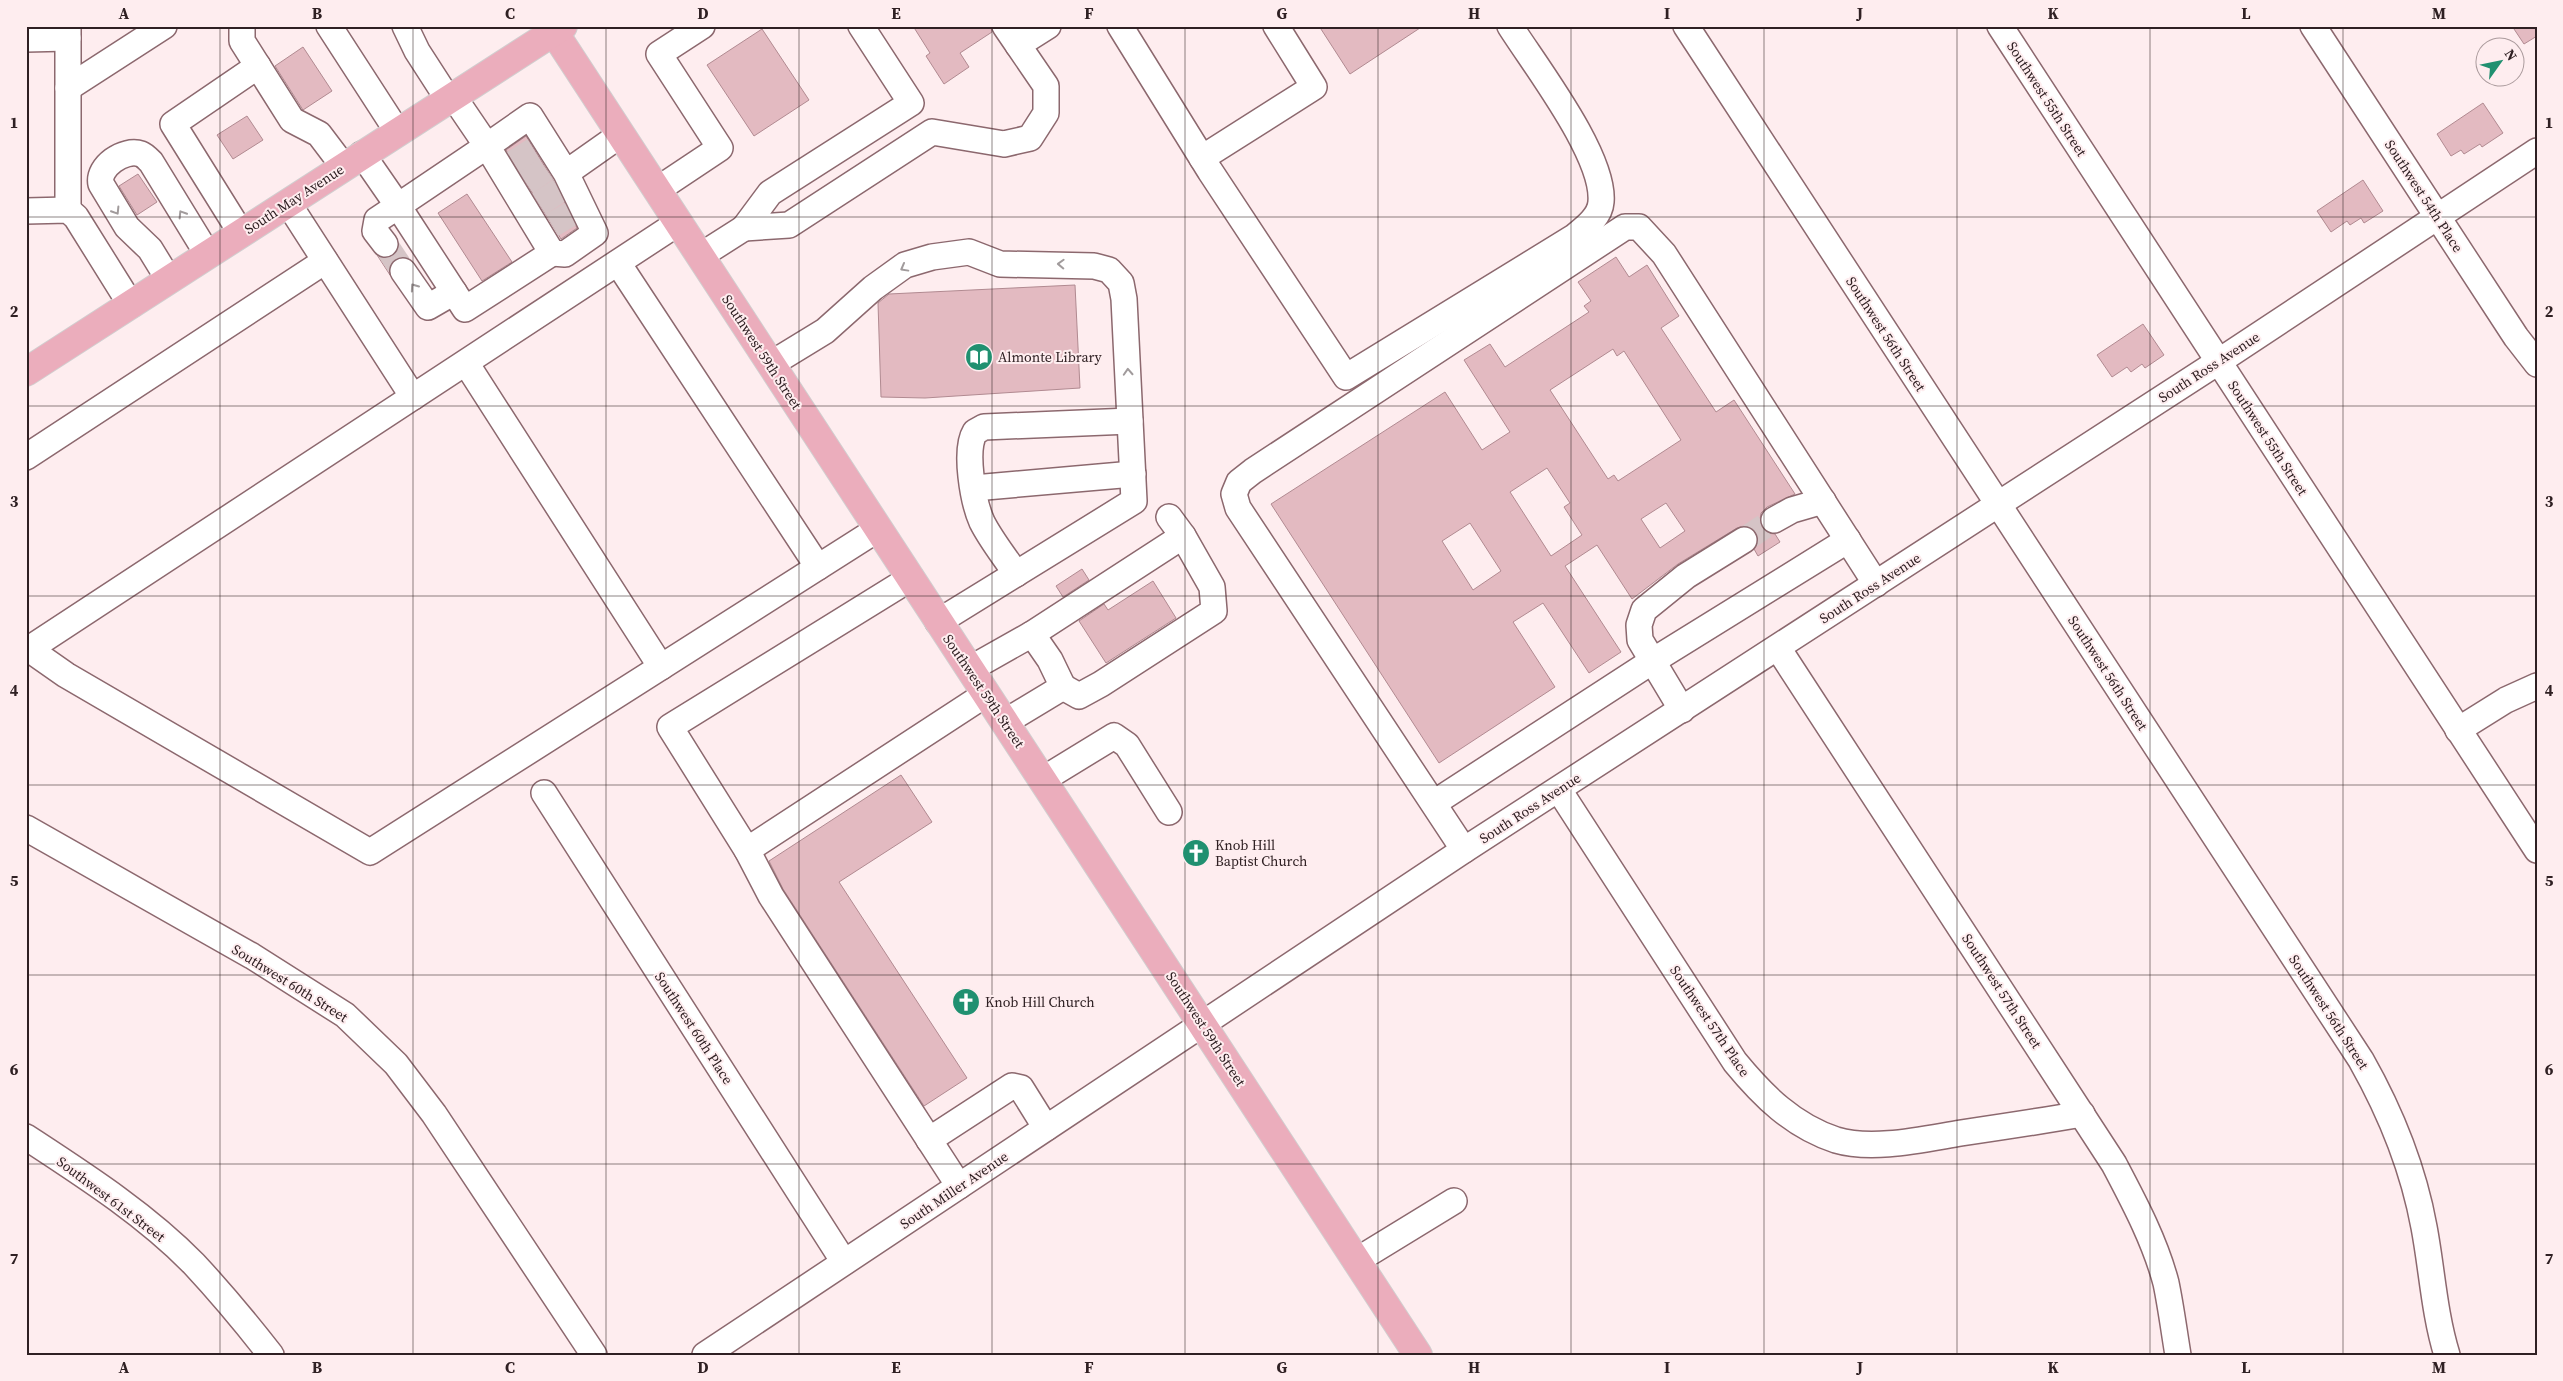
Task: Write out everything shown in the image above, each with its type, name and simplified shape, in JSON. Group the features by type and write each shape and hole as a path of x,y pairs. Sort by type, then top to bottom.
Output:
{"main road":[{"name":"South May Avenue","path":"26,372 556,28"},
{"name":"Southwest 59th Street","path":"556,28 620,135 1418,1355"}],"street":[{"path":"68,88 164,26"},
{"path":"242,26 242,40 292,120 319,134 353,160 398,206 465,309 548,237"},
{"path":"329,26 398,131"},
{"path":"385,244 375,231 377,220 487,146 530,116 578,209 595,232 565,254 548,237 520,187 487,146 418,51 405,26"},
{"path":"657,190 720,148 659,54 702,26"},
{"path":"860,26 932,132"},
{"path":"744,228 789,225 932,132 1004,144 1030,138 1046,113 1046,86 1011,36 1048,26"},
{"path":"1120,26 1202,158 1346,377 1574,237 1590,225 1601,204 1600,181 1589,151 1510,26"},
{"path":"1202,158 1314,86 1276,26"},
{"name":"Southwest 56th Street","path":"1686,26 2361,1060 2381,1095 2407,1158 2417,1195 2436,1311 2447,1355"},
{"name":"Southwest 55th Street","path":"2000,26 2537,850"},
{"name":"Southwest 54th Place","path":"2313,26 2516,337 2537,364"},
{"path":"26,38 68,32 68,210"},
{"path":"241,234 173,124 258,66"},
{"path":"700,256 744,228 770,193 911,103"},
{"path":"555,167 620,135"},
{"name":"South Ross Avenue","path":"1202,1024 1464,850 2218,362 2537,151"},
{"path":"169,280 150,249 127,227 101,184 99,178 102,171 118,158 134,153 142,154 150,162 208,255"},
{"path":"288,203 413,397"},
{"path":"26,211 68,210 76,217 131,304"},
{"path":"678,223 28,648 66,675 370,852 878,529"},
{"path":"1464,850 1238,508 1234,494 1239,482 1253,471 1625,228 1639,227 1664,254 1876,584"},
{"path":"771,364 825,331 873,288 905,266 932,257 969,252 1000,264 1094,266 1110,270 1120,283 1124,299 1134,501 938,622"},
{"path":"26,457 325,261"},
{"path":"618,263 818,567"},
{"path":"403,271 428,307 454,292"},
{"path":"466,362 661,667"},
{"path":"1016,574 982,521 974,488 969,450 971,439 975,432 984,427 1130,421"},
{"path":"974,488 1133,474"},
{"path":"1774,520 1792,510 1823,501"},
{"path":"970,669 1032,634 1176,527 1212,588 1214,611 1101,684 1079,696 1063,687 1050,660 1032,634"},
{"path":"1682,710 1651,662 1640,640 1639,625 1644,610 1686,576 1744,540"},
{"path":"1434,803 1651,662 1848,540"},
{"path":"911,578 670,727 748,850 771,896 958,1186"},
{"name":"Southwest 57th Street","path":"1778,648 2082,1114 2136,1205 2154,1248 2165,1282 2178,1355"},
{"path":"2458,730 2506,700 2537,686"},
{"path":"1005,722 1063,687"},
{"path":"748,850 986,694"},
{"path":"1042,780 1114,736 1127,745 1169,812"},
{"name":"Southwest 57th Place","path":"1559,790 1735,1062 1759,1092 1783,1112 1811,1129 1838,1140 1868,1144 1908,1142 2082,1114"},
{"name":"Southwest 60th Place","path":"544,793 844,1262"},
{"name":"Southwest 60th Street","path":"26,828 252,956 345,1015 396,1064 434,1114 594,1355"},
{"name":"South Miller Avenue","path":"705,1355 1202,1024"},
{"path":"929,1140 1012,1086 1021,1088 1046,1128"},
{"name":"Southwest 61st Street","path":"26,1137 136,1214 193,1263 243,1319 271,1355"},
{"path":"1356,1261 1454,1201"}],"building":[{"path":"913,26 991,26 992,32 960,53 969,67 944,84 926,56 930,53"},
{"path":"1319,26 1423,26 1350,74"},
{"path":"2512,26 2537,26 2537,36 2526,43 2526,38 2520,38"},
{"path":"762,29 809,100 754,136 707,65"},
{"path":"303,47 332,91 303,110 275,66"},
{"path":"2483,103 2503,133 2482,147 2480,144 2464,154 2461,150 2451,156 2437,134"},
{"path":"247,116 263,140 233,159 217,135"},
{"path":"526,136 553,180 577,228 561,239 506,150"},
{"path":"138,174 157,202 137,215 119,186"},
{"path":"2363,180 2383,211 2364,223 2361,218 2350,225 2347,221 2331,232 2317,211"},
{"path":"467,194 512,262 482,281 438,213"},
{"path":"399,248 405,257 395,259 390,264 390,275 377,255 387,258 394,255"},
{"path":"1616,257 1629,277 1647,265 1679,316 1661,328 1716,412 1734,400 1795,494 1767,507 1761,513 1762,527 1767,533 1775,534 1780,542 1758,556 1754,549 1758,540 1756,532 1744,526 1737,528 1678,564 1632,599 1597,545 1565,566 1621,652 1589,673 1543,603 1513,622 1555,687 1439,763 1271,504 1445,392 1482,450 1510,432 1464,360 1490,344 1505,367 1589,312 1584,306 1591,301 1578,282","holes":["1613,349 1617,356 1624,351 1681,440 1618,481 1614,475 1608,479 1550,390","1547,468 1570,503 1564,507 1582,535 1551,556 1510,492","1666,503 1685,531 1660,548 1641,519","1470,523 1501,571 1473,590 1442,541"]},
{"name":"Almonte Library","path":"1075,285 1080,388 925,398 881,397 878,303 889,294"},
{"path":"2143,324 2164,355 2145,368 2142,364 2131,372 2127,367 2112,377 2097,355"},
{"path":"1082,569 1089,580 1063,597 1056,586"},
{"path":"1153,581 1176,618 1106,663 1079,621 1104,604 1108,610"},
{"path":"901,775 932,822 839,882 967,1078 924,1106 783,889 769,861"}],"tunnel":[{"path":"513,163 534,150"},
{"path":"526,183 546,169"},
{"path":"539,204 560,190"},
{"path":"552,225 574,212"},
{"path":"385,244 403,271"},
{"path":"1744,540 1774,520"}],"place":[{"name":"Almonte Library","path":"979,357"},
{"name":"Knob Hill Baptist Church","path":"1196,853"},
{"name":"Knob Hill Church","path":"966,1002"}]}
